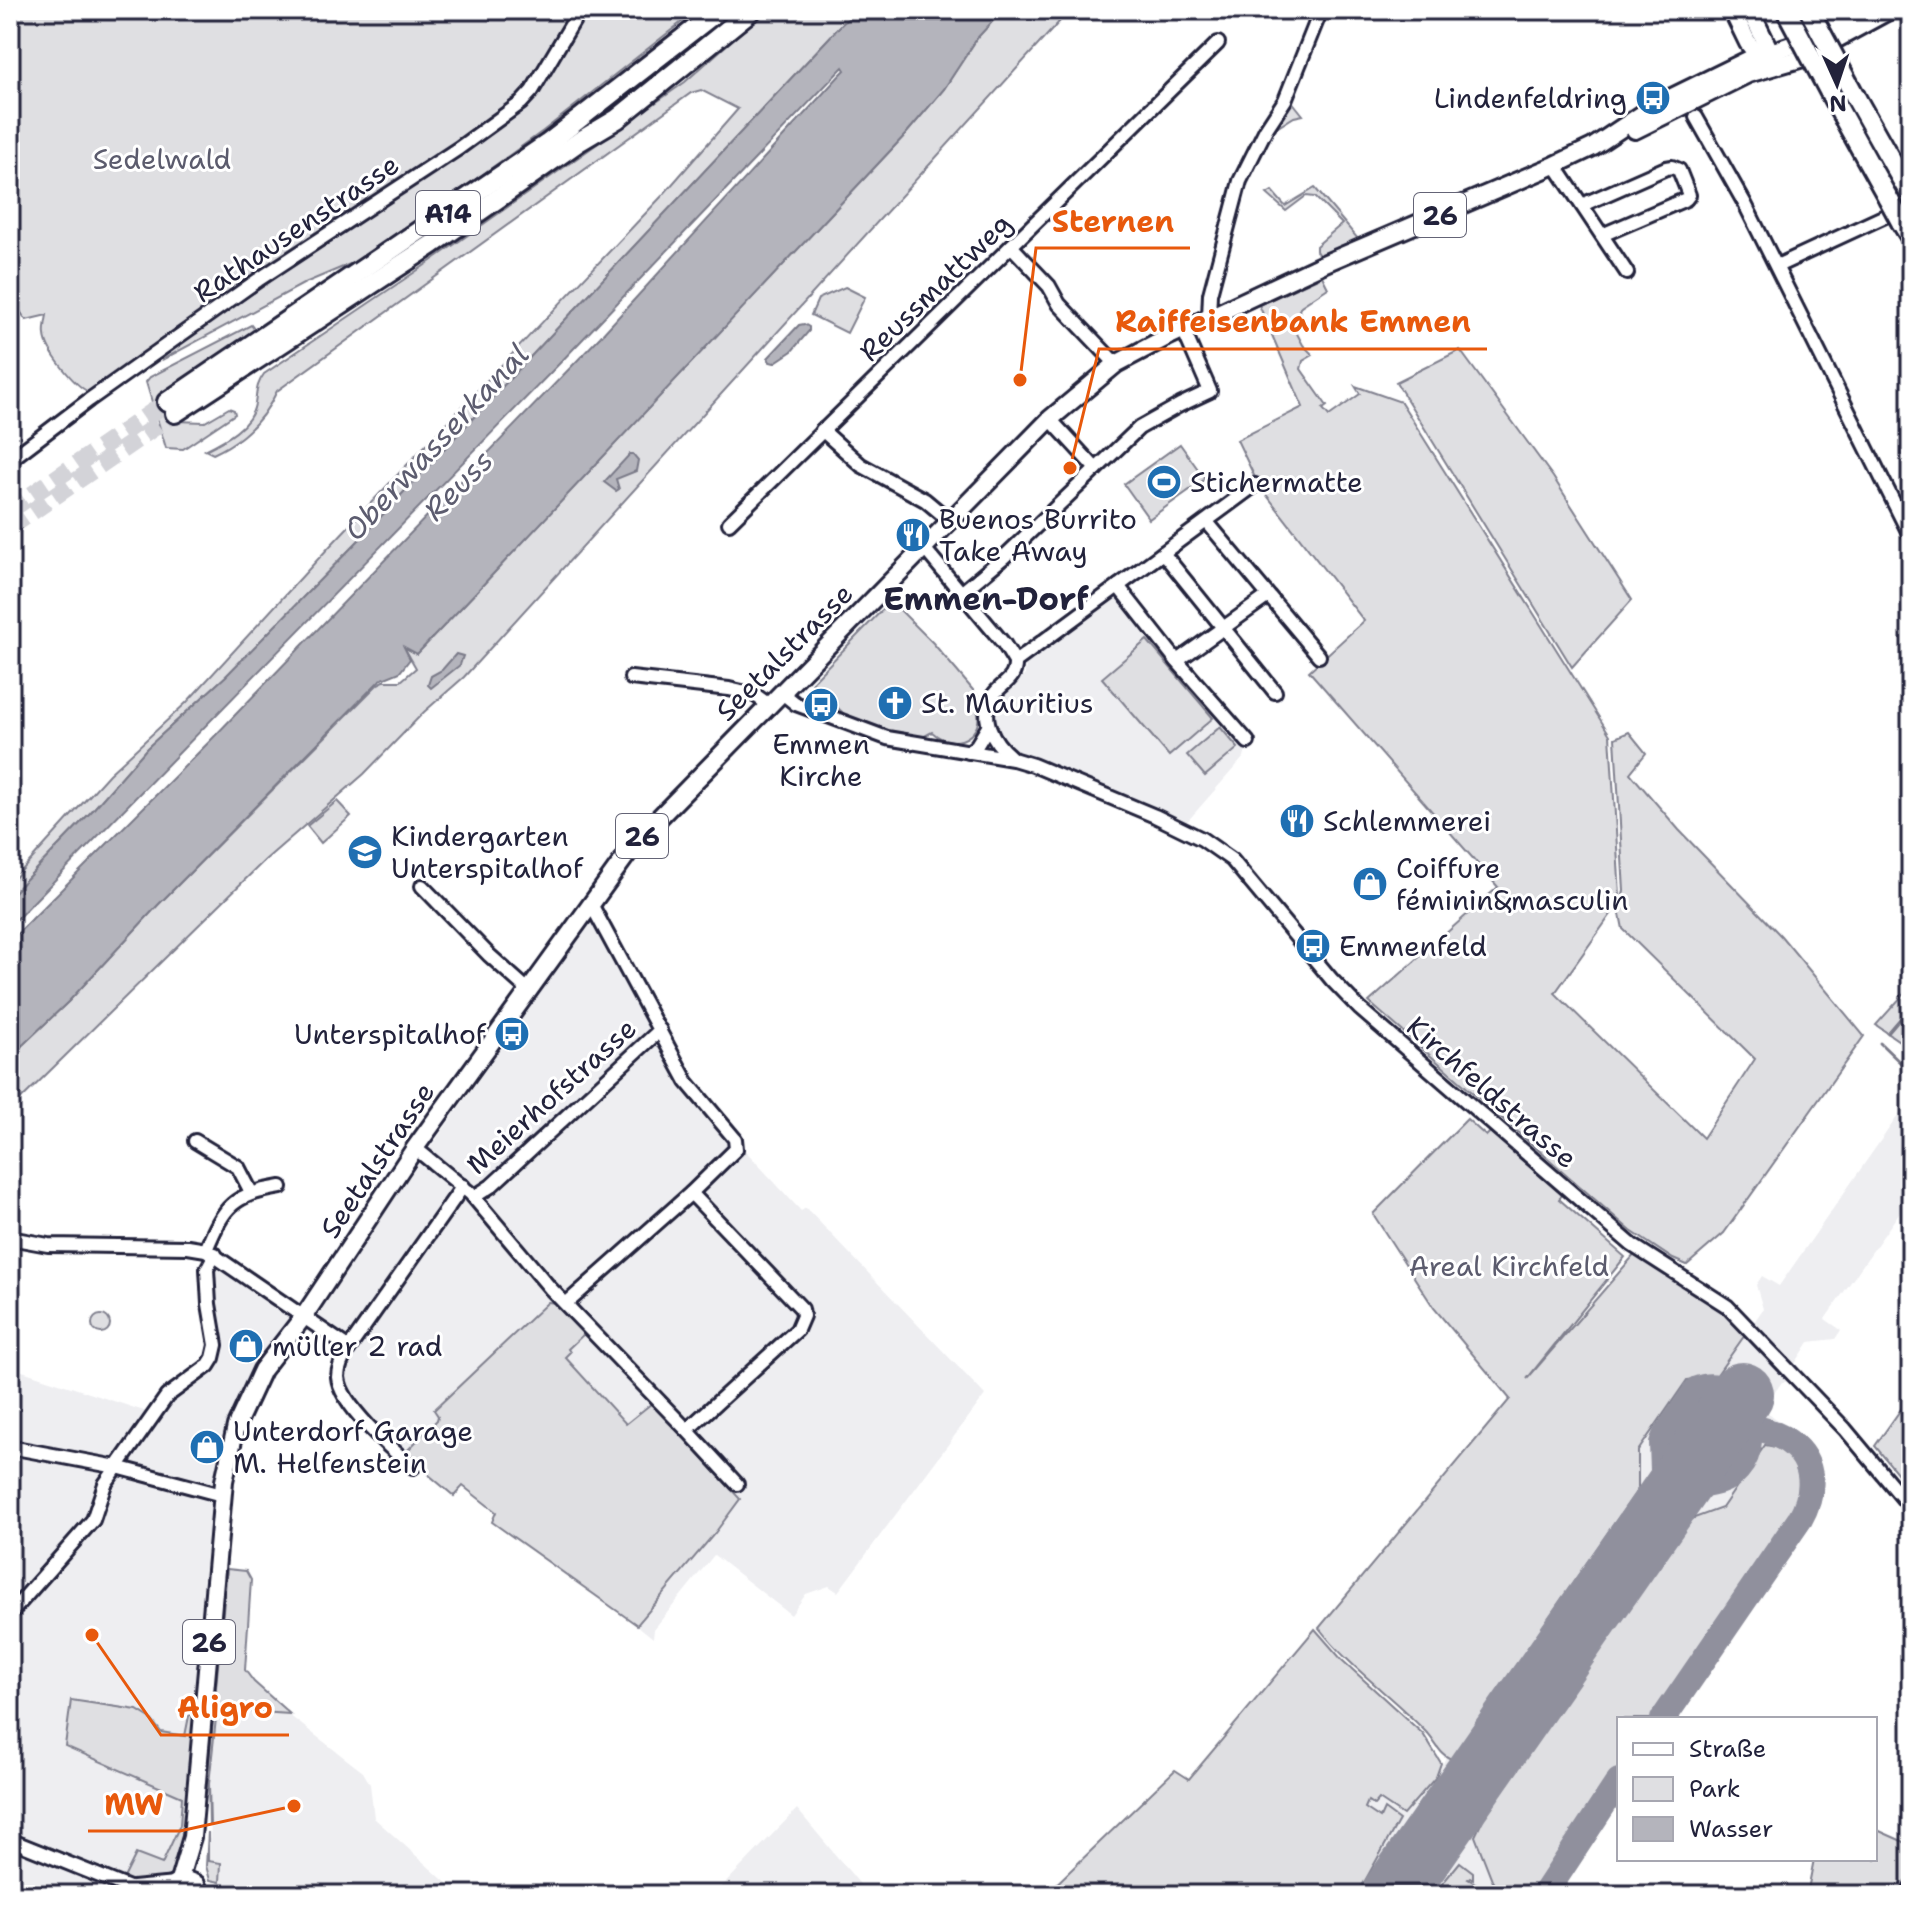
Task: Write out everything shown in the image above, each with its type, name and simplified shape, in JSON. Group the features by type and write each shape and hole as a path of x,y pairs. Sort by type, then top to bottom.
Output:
{"highway":[{"name":"A14","path":"719,10 547,144 171,408 423,251 580,141 741,10"},
{"name":"A14","path":"580,141 617,119 752,10"},
{"path":"1786,10 1911,238"},
{"path":"1809,10 1910,196"}],"main road":[{"name":"Seetalstrasse","path":"1593,147 1614,141 1860,10"},
{"name":"Seetalstrasse","path":"184,1888 192,1837 222,1495 229,1449 240,1414 262,1370 304,1316 415,1148 591,904 652,825 1050,419 1116,364 1183,329 1315,268 1593,147 1656,105 1736,67 1765,58 1800,59 1890,10"},
{"path":"1739,11 1765,58"},
{"path":"1736,67 1739,11"}],"street":[{"name":"Rathausenstrasse","path":"10,460 258,280 459,148 521,103 532,91 580,10"},
{"path":"1209,317 1210,294 1240,181 1266,129 1285,100 1321,10"},
{"name":"Reussmattweg","path":"729,523 1218,43"},
{"path":"1696,117 1777,266 1911,537"},
{"path":"1555,165 1627,273"},
{"path":"1582,205 1666,168 1679,170 1688,190 1686,199 1602,235"},
{"path":"1777,266 1910,196"},
{"path":"1011,246 1049,286 1059,304 1116,364"},
{"path":"961,593 1004,557 1139,428 1210,391 1183,329"},
{"path":"1050,419 1096,469"},
{"path":"822,430 861,465 925,500 949,520"},
{"path":"1015,662 1255,485"},
{"path":"1207,522 1319,656"},
{"path":"923,547 1015,662 1013,677 989,703 988,727 969,752"},
{"path":"1163,553 1275,692"},
{"path":"1118,586 1177,661 1248,742"},
{"path":"1177,661 1268,596"},
{"name":"Kirchfeldstrasse","path":"631,678 729,689 775,698 887,738 1013,759 1155,816 1202,839 1232,860 1360,1009 1632,1245 1727,1306 1837,1421 1911,1508"},
{"name":"Kirchfeldstrasse","path":"988,727 998,746 1013,759"},
{"path":"422,886 528,990"},
{"name":"Meierhofstrasse","path":"567,1303 736,1149 735,1139 687,1082 591,904"},
{"name":"Meierhofstrasse","path":"474,1197 491,1186 660,1030"},
{"path":"195,1141 238,1167 251,1192"},
{"name":"Meierhofstrasse","path":"415,1148 474,1197 550,1288 737,1484"},
{"path":"413,1467 368,1424 343,1394 338,1377 339,1367 349,1348 463,1186"},
{"path":"10,1614 93,1520 105,1484 167,1396 208,1366 216,1345 209,1304 207,1269 210,1252 232,1203 251,1192 281,1187"},
{"path":"687,1430 797,1330 803,1316 802,1309 691,1193"},
{"path":"10,1238 48,1245 188,1247 210,1252 349,1348"},
{"path":"10,1447 117,1467 222,1495"},
{"path":"10,1840 147,1895"},
{"path":"129,1888 184,1888"},
{"path":"1908,1895 1911,1888"}],"shaded area":[{"path":"1116,590 1247,746 1244,757 1185,824 1153,807 1015,750 1000,740 992,717 994,703 1025,675 1026,661"},
{"path":"603,905 607,919 681,1063 693,1082 739,1134 741,1146 801,1211 806,1208 985,1395 838,1592 829,1586 806,1594 791,1615 714,1555 654,1629 653,1638 637,1625 740,1499 652,1403 627,1425 565,1357 567,1350 584,1335 548,1302 434,1409 439,1416 437,1420 404,1454 350,1406 335,1345 305,1324"},
{"path":"1911,1097 1911,1196 1825,1319 1841,1330 1835,1339 1809,1342 1793,1367 1793,1381 1782,1382 1763,1409 1801,1437 1819,1464 1823,1476 1822,1489 1810,1522 1800,1532 1672,1717 1617,1717 1617,1797 1550,1895 1357,1895 1398,1820 1381,1819 1364,1808 1369,1801 1379,1798 1403,1815 1436,1777 1446,1757 1452,1758 1638,1489 1638,1451 1687,1380 1717,1376 1763,1309 1756,1285 1762,1276 1779,1286"},
{"path":"215,1254 304,1316 262,1370 222,1495 117,1467 167,1396 213,1358 207,1269"},
{"path":"10,1367 150,1413 116,1457 101,1467 102,1479 122,1474 191,1492 211,1501 213,1513 197,1711 186,1737 161,1733 150,1718 137,1710 71,1700 65,1746 183,1797 180,1825 161,1864 121,1895 10,1895"},
{"path":"217,1708 289,1715 363,1772 370,1784 374,1818 460,1895 219,1895 221,1863 207,1862 211,1826 209,1784"},
{"path":"797,1809 869,1895 714,1895"}],"green space":[{"name":"Sedelwald","path":"10,10 697,10 543,131 369,256 305,283 162,360 159,356 482,140 475,130 89,392 69,376 50,350 45,333 47,315 26,320 10,296"},
{"path":"766,10 859,10 842,24 359,540 226,676 147,748 10,896 12,881 109,774 187,702 331,545 662,196 738,109 701,90 691,93 277,391 259,420 243,436 213,454 205,450 243,426 253,412 258,385 264,374 685,82"},
{"path":"1003,10 1070,10 464,677 424,712 364,774 265,860 10,1110 10,1057 69,1001 158,905 378,684 401,681 416,668 404,647 417,654 478,590 905,135 944,89 978,37"},
{"path":"1291,100 1303,115 1294,117 1267,134"},
{"path":"1315,188 1359,240 1320,257 1316,246 1342,224 1315,197 1306,196 1286,211 1267,194 1272,191 1285,206"},
{"path":"1322,276 1328,288 1301,306 1299,310 1303,323 1294,328 1303,345 1313,355 1303,361 1301,369 1327,406 1323,409 1329,416 1360,394 1355,386 1401,402 1610,735 1620,895 1614,910 1555,993 1703,1138 1755,1059 1623,929 1619,909 1624,891 1615,738 1629,732 1646,753 1630,773 1679,830 1781,936 1864,1036 1724,1233 1687,1265 1631,1231 1369,1002 1498,887 1309,671 1364,621 1258,484 1237,440 1303,407 1259,305"},
{"path":"845,287 865,297 847,333 811,315 818,299"},
{"path":"251,325 255,330 161,396 176,421 205,422 229,408 235,414 183,449 166,448 146,382 150,377"},
{"path":"1460,350 1553,477 1632,600 1572,667 1396,382"},
{"name":"Stichermatte","path":"1180,444 1205,479 1149,519 1124,484"},
{"path":"891,601 933,643 978,696 972,701 978,721 970,736 952,741 932,732 921,738 893,734 848,718 812,682"},
{"path":"1147,640 1213,718 1169,756 1102,678"},
{"path":"1220,727 1238,748 1205,776 1187,755"},
{"path":"337,801 351,816 321,843 307,826"},
{"path":"1911,986 1911,1049 1876,1025"},
{"name":"Areal Kirchfeld","path":"1467,1119 1486,1136 1490,1132 1562,1195 1559,1199 1625,1257 1527,1379 1635,1254 1724,1310 1747,1332 1716,1376 1687,1380 1638,1451 1638,1489 1451,1759 1319,1628 1510,1399 1434,1308 1373,1214"},
{"path":"548,1302 556,1303 585,1333 568,1349 570,1352 565,1357 626,1424 652,1403 740,1499 637,1625 492,1522 496,1512 463,1486 454,1496 404,1454 437,1420 434,1410"},
{"path":"97,1315 105,1315 110,1324 108,1331 97,1333 92,1328 92,1320"},
{"path":"1911,1395 1911,1490 1875,1446"},
{"path":"1765,1445 1785,1452 1798,1466 1803,1485 1800,1506 1654,1717 1617,1717 1617,1771 1533,1895 1498,1895 1475,1836 1491,1803 1686,1521 1722,1508"},
{"path":"227,1569 246,1571 251,1580 245,1670 290,1714 217,1709 209,1784 209,1825 208,1773"},
{"path":"1315,1629 1342,1660 1423,1734 1441,1763 1436,1777 1403,1815 1379,1799 1374,1805 1368,1801 1365,1808 1380,1818 1384,1809 1399,1820 1357,1895 1045,1895 1175,1770 1189,1779"},
{"path":"71,1700 137,1710 150,1718 161,1732 185,1736 189,1716 197,1711 183,1845 171,1876 133,1883 123,1880 136,1854 162,1864 180,1825 182,1797 65,1746"},
{"path":"1877,1830 1911,1845 1911,1888 1908,1895 1807,1895 1814,1861 1877,1861"},
{"path":"208,1832 208,1861 221,1863 220,1882 210,1880 206,1866"},
{"path":"1460,1862 1473,1872 1473,1879 1468,1879 1484,1888 1487,1886 1491,1895 1433,1895"}],"water":[{"name":"Reuss","path":"859,10 1003,10 978,37 944,89 905,135 478,590 417,654 404,647 410,659 400,672 380,680 158,905 69,1001 10,1057 10,941 209,742 600,337 845,70 843,67 557,366 10,926 10,896 147,748 226,676 359,540 842,24"},
{"path":"804,324 809,331 792,351 774,363 770,362 768,358 799,325"},
{"path":"630,454 638,460 636,471 616,479 619,489 616,491 604,482"},
{"path":"456,654 463,656 460,665 431,688 428,685 431,676 442,670"}],"waterway":[{"path":"1888,1033 1911,1006"},
{"path":"1880,1043 1907,1069"}],"taxiway":[{"path":"1661,1510 1664,1499 1662,1443 1665,1436 1697,1389 1711,1386 1724,1390 1743,1411 1748,1426 1746,1456 1738,1469 1721,1481 1686,1488 1671,1496"},
{"path":"1664,1717 1800,1519 1811,1485 1802,1454 1783,1438 1768,1431 1752,1428 1735,1430 1718,1438 1699,1454"},
{"path":"1544,1895 1617,1784"}],"runway":[{"path":"1393,1895 1742,1394"}],"tunnel":[{"path":"10,510 167,402"},
{"path":"10,527 175,413"}],"place":[{"name":"Lindenfeldring","path":"1653,98"},
{"name":"Sternen","path":"1020,380"},
{"name":"Raiffeisenbank Emmen","path":"1070,468"},
{"name":"Stichermatte","path":"1164,482"},
{"name":"Buenos Burrito Take Away","path":"913,535"},
{"name":"St. Mauritius","path":"895,703"},
{"name":"Emmen Kirche","path":"821,705"},
{"name":"Schlemmerei","path":"1297,821"},
{"name":"Kindergarten Unterspitalhof","path":"365,852"},
{"name":"Coiffure féminin&masculin","path":"1370,884"},
{"name":"Emmenfeld","path":"1313,946"},
{"name":"Unterspitalhof","path":"512,1034"},
{"name":"müller 2 rad","path":"246,1346"},
{"name":"Unterdorf Garage M. Helfenstein","path":"207,1447"},
{"name":"Aligro","path":"92,1635"},
{"name":"MW","path":"294,1806"}],"district":[{"name":"Emmen-Dorf","path":"986,598"}],"water label":[{"name":"Oberwasserkanal","path":"436,442"}]}
